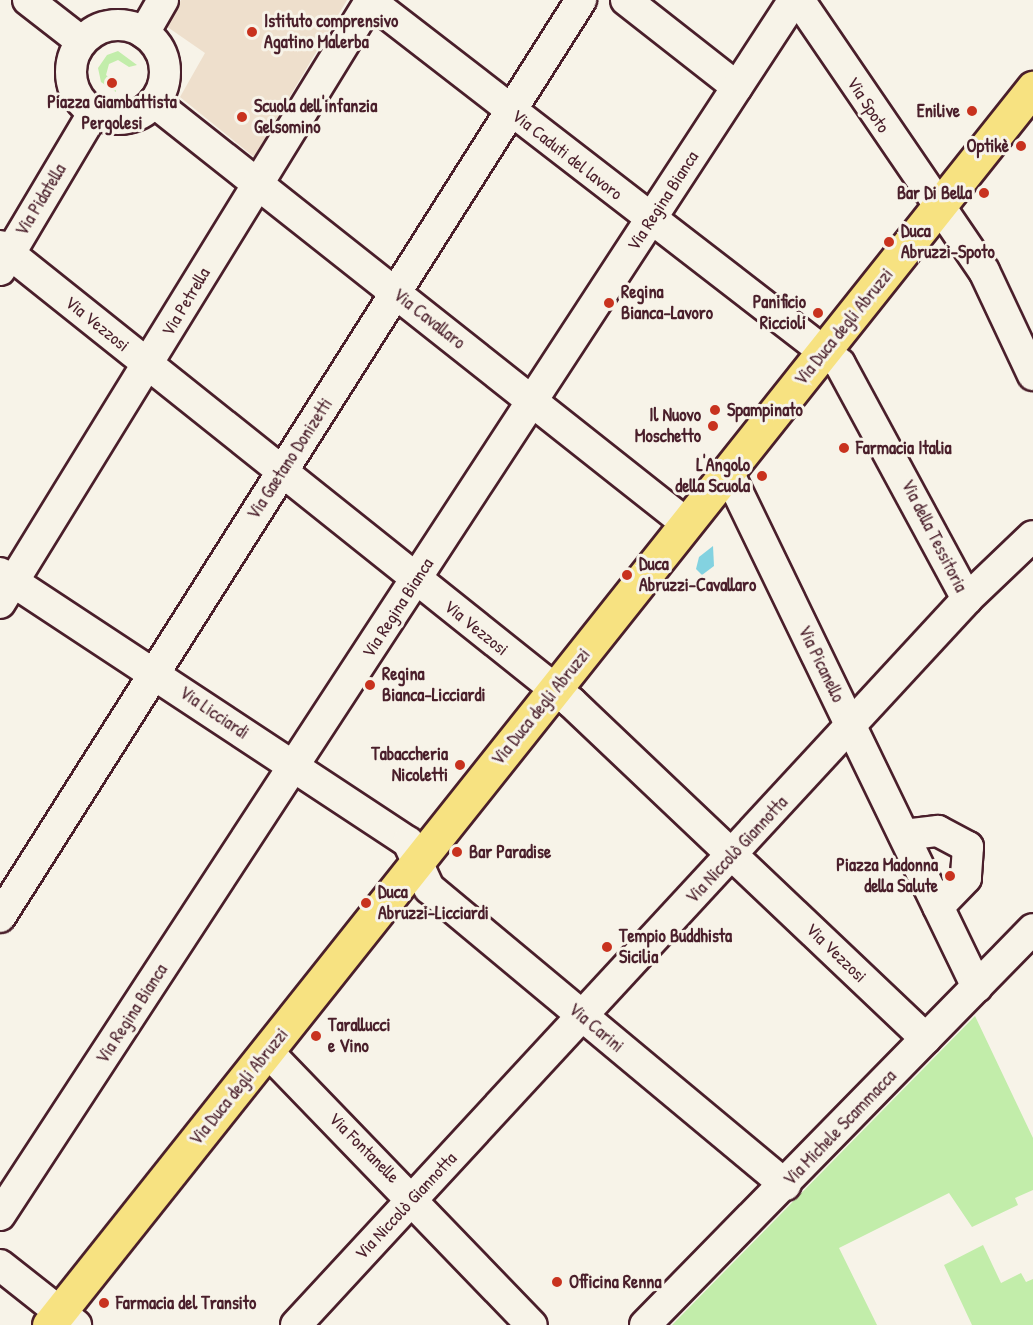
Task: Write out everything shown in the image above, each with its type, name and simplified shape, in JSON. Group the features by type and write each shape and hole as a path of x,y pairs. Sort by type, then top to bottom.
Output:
{"main road":[{"name":"Via Duca degli Abruzzi","path":"62,1320 267,1051 1033,88"}],"street":[{"path":"28,0 75,36"},
{"name":"Via Caduti del lavoro","path":"370,0 824,353"},
{"name":"Via Petrella","path":"4,586 148,365 257,182 370,0"},
{"name":"Via Gaetano Donizetti","path":"0,917 156,674 280,473 396,294 580,0"},
{"path":"626,0 737,87"},
{"name":"Via Regina Bianca","path":"0,1215 737,87 797,0"},
{"name":"Via Spoto","path":"797,0 938,210 984,271 1033,375"},
{"path":"153,16 163,59 162,108 126,118 88,121 73,85 72,62 75,36 153,16"},
{"name":"Via Cavallaro","path":"162,108 396,294 534,400 687,525"},
{"name":"Via Pidatella","path":"3,257 88,121"},
{"name":"Via Vezzosi","path":"3,257 148,365 554,691 733,855 926,1039"},
{"name":"Via della Tessitoria","path":"824,353 840,364 873,420 967,599"},
{"name":"Via Picanello","path":"729,472 944,917"},
{"name":"Via Niccolò Giannotta","path":"296,1325 733,855 967,599 1033,536"},
{"name":"Via Licciardi","path":"4,586 156,674 408,842 417,863"},
{"path":"909,846 938,831 968,847 966,878 944,917 977,987"},
{"name":"Via Carini","path":"417,863 429,888 785,1185"},
{"name":"Via Michele Scammacca","path":"645,1325 785,1185 1033,929"},
{"name":"Via Fontanelle","path":"267,1051 414,1198 532,1325"},
{"path":"0,1265 62,1320"}],"shaded area":[{"path":"181,0 347,0 254,157 180,97 205,53 166,26"}],"green space":[{"path":"118,51 137,65 129,67 118,60 109,64 106,75 116,84 116,92 101,82 98,68 107,55"},
{"path":"975,1016 1033,1138 1033,1190 1015,1198 1018,1205 972,1227 949,1193 839,1248 877,1325 672,1325"},
{"path":"983,1245 1001,1283 1021,1273 1026,1282 1033,1279 1033,1325 972,1325 944,1265"}],"water":[{"path":"713,546 714,566 702,575 696,569 699,557"}],"place":[{"name":"Istituto comprensivo Agatino Malerba","path":"252,32"},
{"name":"Piazza Giambattista Pergolesi","path":"112,83"},
{"name":"Enilive","path":"972,111"},
{"name":"Scuola dell'infanzia Gelsomino","path":"242,117"},
{"name":"Optikè","path":"1021,146"},
{"name":"Bar Di Bella","path":"984,193"},
{"name":"Duca Abruzzi-Spoto","path":"889,242"},
{"name":"Regina Bianca-Lavoro","path":"609,303"},
{"name":"Panificio Riccioli","path":"818,313"},
{"name":"Spampinato","path":"715,410"},
{"name":"Il Nuovo Moschetto","path":"713,426"},
{"name":"Farmacia Italia","path":"844,448"},
{"name":"L'Angolo della Scuola","path":"762,476"},
{"name":"Duca Abruzzi-Cavallaro","path":"627,575"},
{"name":"Regina Bianca-Licciardi","path":"370,685"},
{"name":"Tabaccheria Nicoletti","path":"460,765"},
{"name":"Bar Paradise","path":"457,852"},
{"name":"Piazza Madonna della Salute","path":"950,876"},
{"name":"Duca Abruzzi-Licciardi","path":"366,903"},
{"name":"Tempio Buddhista Sicilia","path":"607,947"},
{"name":"Tarallucci e Vino","path":"316,1036"},
{"name":"Officina Renna","path":"557,1282"},
{"name":"Farmacia del Transito","path":"104,1303"}]}
